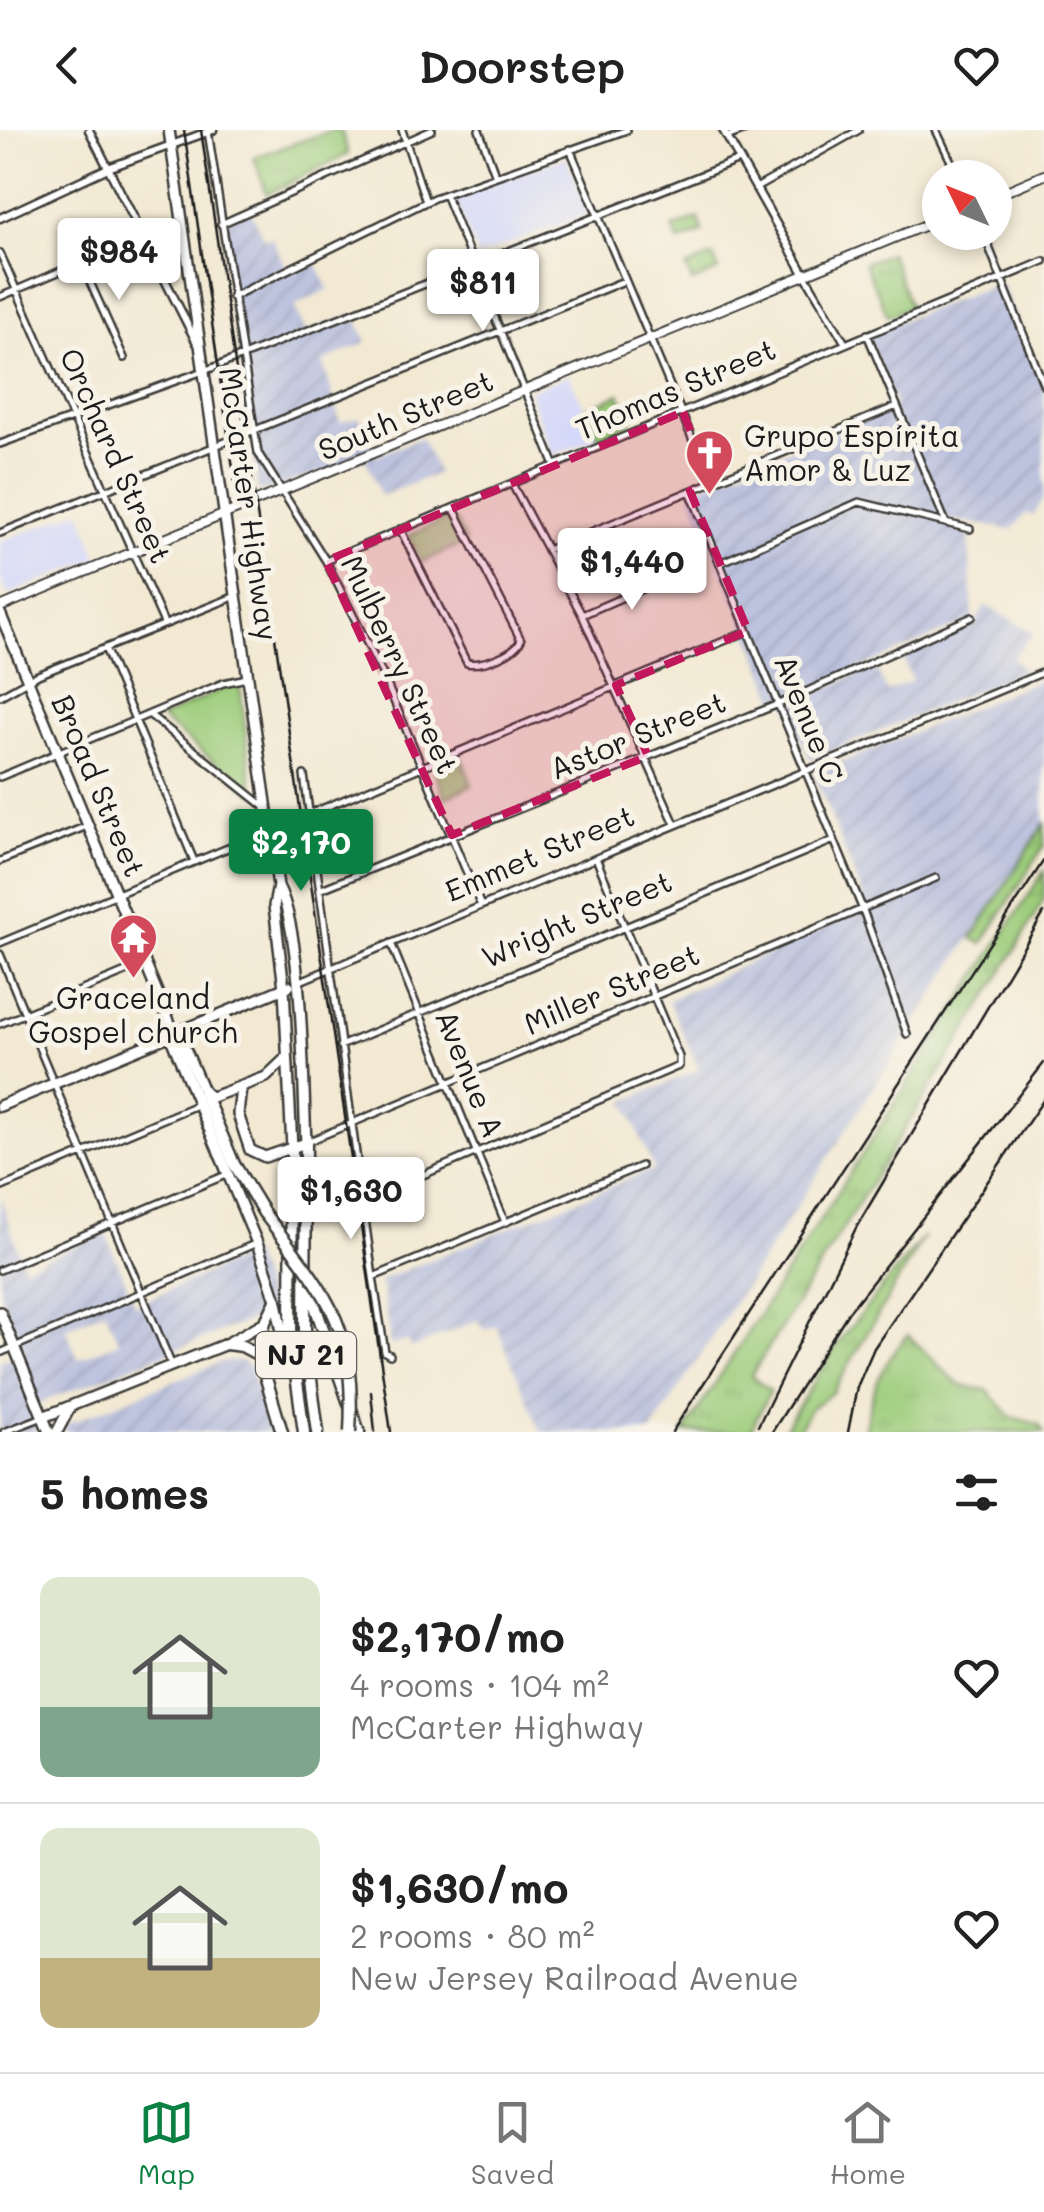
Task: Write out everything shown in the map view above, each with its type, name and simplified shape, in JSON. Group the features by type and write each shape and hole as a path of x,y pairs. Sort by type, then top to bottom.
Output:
{"highway":[{"path":"204,1092 234,1165 264,1214 335,1312 350,1366 350,1432"},
{"name":"McCarter Highway","path":"306,1142 307,1374 318,1432"},
{"name":"McCarter Highway","path":"292,1148 294,1377 304,1432"},
{"path":"304,1277 359,1432"},
{"path":"276,1300 294,1377"},
{"path":"265,1322 260,1339 282,1432"},
{"path":"226,1344 251,1348 264,1364"}],"main road":[{"name":"McCarter Highway","path":"168,130 278,886 286,902 296,983 306,1142"},
{"path":"1012,189 1044,176"},
{"name":"South Street","path":"0,610 922,226"},
{"name":"Broad Street","path":"0,610 174,1034 173,1042 257,1242 276,1300"},
{"name":"McCarter Highway","path":"278,886 274,906 284,988 292,1148"},
{"name":"Emmet Street","path":"0,1106 296,983"},
{"name":"Broad Street","path":"174,1034 181,1039 204,1092"},
{"path":"204,1092 219,1097 273,1074 288,1054"},
{"path":"242,1088 238,1114 250,1150 265,1157 306,1142"},
{"path":"43,1417 226,1344 265,1322 276,1300"},
{"path":"0,1312 43,1417 53,1432 68,1409"}],"street":[{"path":"90,130 200,346"},
{"path":"402,130 426,202"},
{"path":"222,224 432,130"},
{"path":"479,130 495,176"},
{"path":"232,297 426,202 627,130"},
{"path":"744,130 725,134 845,343"},
{"path":"756,188 859,130"},
{"path":"946,130 937,132 951,160"},
{"path":"0,218 108,168 209,131 253,434"},
{"path":"570,150 711,483"},
{"path":"0,444 240,358 740,160"},
{"path":"445,194 556,466"},
{"path":"0,296 142,236"},
{"path":"989,250 1044,386"},
{"name":"Orchard Street","path":"0,253 136,553 164,624"},
{"name":"Thomas Street","path":"326,561 1044,261"},
{"path":"81,262 124,358"},
{"path":"0,533 624,281"},
{"path":"867,334 946,523"},
{"path":"547,550 897,406"},
{"name":"Mulberry Street","path":"253,434 258,454 326,561 424,766 480,906"},
{"path":"512,484 616,685 675,824"},
{"name":"Avenue C","path":"690,491 863,910 907,1034"},
{"path":"720,563 860,502 970,530"},
{"path":"400,530 467,663 474,665 514,650 521,640 454,509"},
{"path":"582,615 668,578"},
{"path":"0,696 105,648 236,596"},
{"name":"Astor Street","path":"318,890 778,704 972,617"},
{"path":"0,942 748,631"},
{"path":"105,648 194,861"},
{"name":"Emmet Street","path":"296,983 1044,672"},
{"path":"0,777 222,683 248,678"},
{"path":"150,715 266,807"},
{"path":"304,775 373,1277 385,1352 390,1355"},
{"path":"0,861 87,826"},
{"name":"Wright Street","path":"340,1046 834,840"},
{"path":"362,1202 680,1064 596,858"},
{"name":"Miller Street","path":"306,1142 936,878"},
{"name":"Avenue A","path":"391,943 505,1222"},
{"path":"0,954 172,1366"},
{"path":"0,1024 145,964"},
{"path":"0,1188 199,1104"},
{"path":"373,1277 641,1166"},
{"path":"0,1270 229,1174"},
{"path":"0,1353 257,1242"},
{"path":"4,1432 43,1417"}],"highlighted area":[{"path":"683,412 711,483 690,491 748,631 616,685 648,756 452,835 326,561"}],"shaded area":[{"path":"566,157 589,213 478,256 454,198"},
{"path":"250,209 265,240 272,237 288,273 314,260 329,289 294,306 306,332 355,314 367,342 323,362 340,422 359,417 375,456 421,438 438,473 381,496 366,459 258,492 223,221"},
{"path":"1001,282 1044,386 1044,498 1033,516 1026,513 1012,530 955,520 947,523 969,535 973,619 778,704 690,491 896,406 867,334"},
{"path":"569,375 597,437 552,456 529,391"},
{"path":"81,510 98,558 7,595 0,577 0,542"},
{"path":"985,605 1034,633 1012,657 1024,670 810,760 787,705 876,667 887,692 912,681 902,656 975,625"},
{"path":"1044,678 1044,824 651,1432 541,1432 496,1325 485,1330 478,1320 411,1349 407,1341 390,1345 381,1280 654,1169 625,1101 699,1070 668,1000 863,910 864,899 814,774"},
{"path":"0,1197 24,1267 106,1234 135,1305 252,1254 269,1304 263,1315 39,1403 32,1411 36,1432 0,1432 0,1361 25,1350 0,1292","holes":["105,1310 119,1342 78,1359 66,1328"]},
{"path":"242,1361 250,1367 269,1432 67,1432 64,1425 221,1362"}],"green space":[{"path":"341,130 348,154 267,194 254,157"},
{"path":"698,218 703,232 679,242 673,228"},
{"path":"890,253 910,307 888,316 864,263"},
{"path":"713,256 719,270 692,282 686,268"},
{"path":"620,394 631,422 598,437 586,409"},
{"path":"443,520 456,521 466,542 422,562 408,536"},
{"path":"229,686 237,686 241,692 253,793 160,718"},
{"path":"462,759 472,785 445,798 435,771"},
{"path":"1044,824 1044,846 982,944 972,938"},
{"path":"1044,871 1044,899 1005,968 751,1376 770,1391 750,1432 684,1432"},
{"path":"924,1236 833,1392 810,1409 797,1432 782,1432 841,1339"},
{"path":"908,1335 959,1385 987,1390 1011,1417 1038,1424 1044,1432 864,1432 878,1380"}],"railway":[{"path":"184,130 236,489"},
{"path":"201,130 391,1432"},
{"path":"672,1432 1044,860"},
{"path":"758,1426 857,1226 1044,913"},
{"path":"772,1432 848,1313 1044,1063"},
{"path":"848,1432 857,1387 874,1348 1044,1099"},
{"path":"371,1392 375,1432"}],"place":[{"name":"Grupo Espírita Amor & Luz","path":"709,496"},
{"name":"Graceland Gospel church","path":"133,980"}]}
